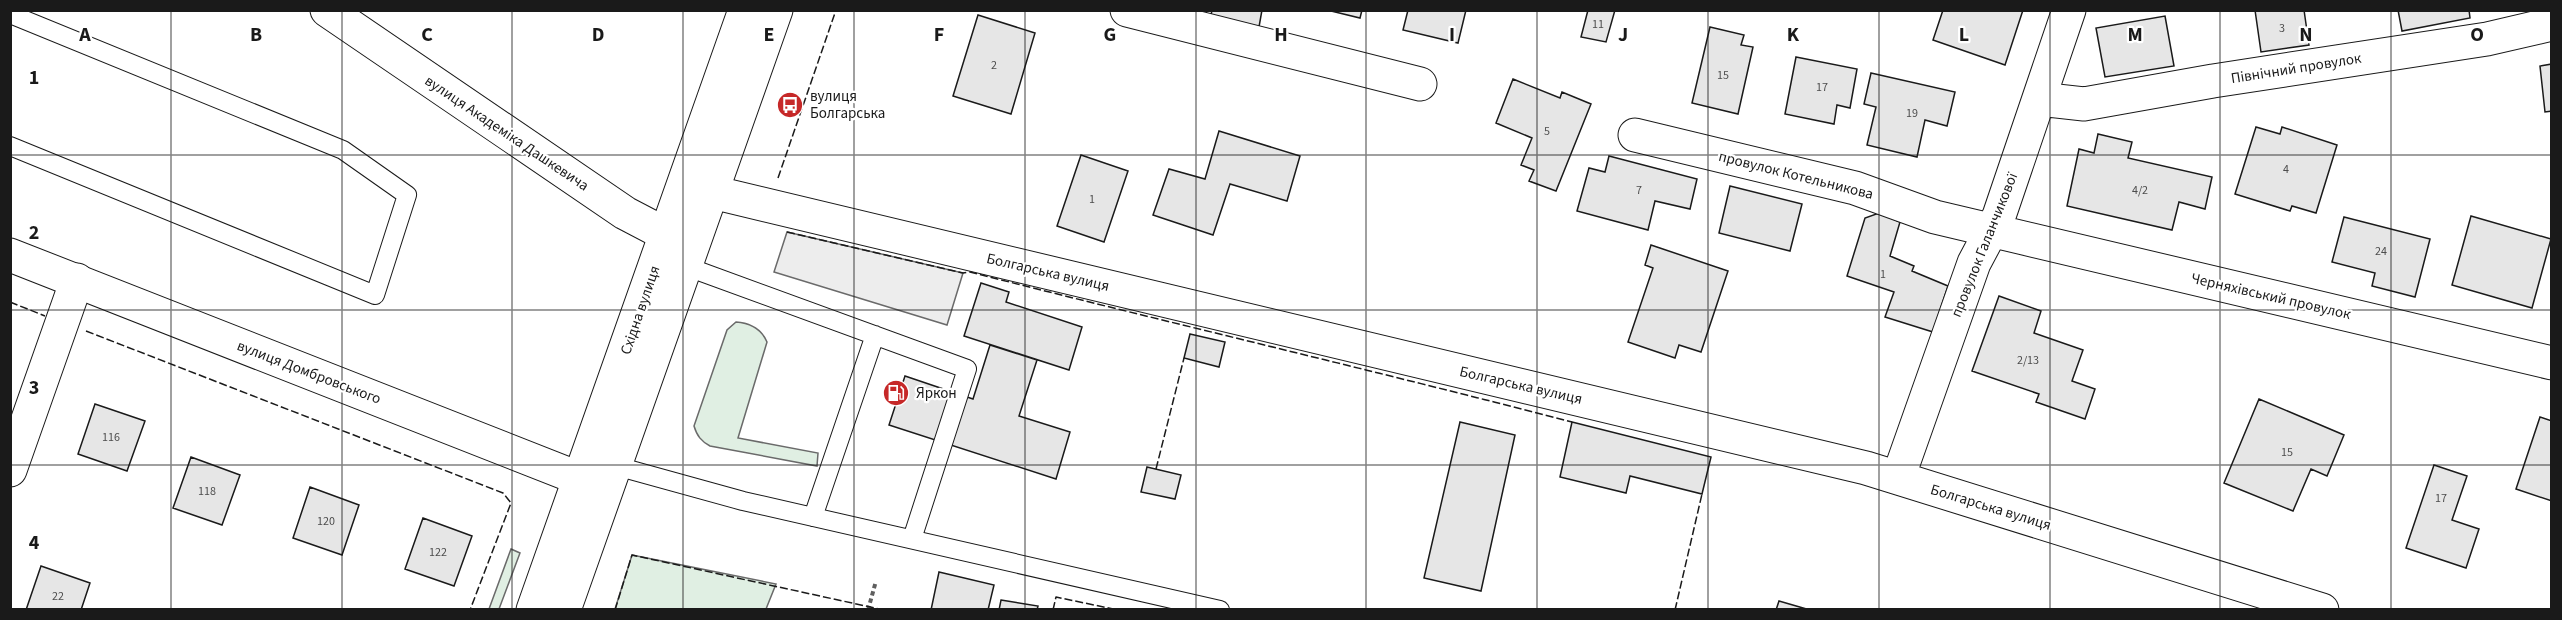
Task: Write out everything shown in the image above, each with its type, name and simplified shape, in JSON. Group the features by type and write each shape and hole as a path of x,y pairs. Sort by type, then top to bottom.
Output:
{"street":[{"name":"вулиця Академіка Дашкевича","path":"327,10 681,250"},
{"name":"Східна вулиця","path":"533,609 598,473 681,250 745,10"},
{"name":"Східна вулиця","path":"681,250 712,192 776,10"},
{"path":"1127,10 1420,84"},
{"name":"провулок Галанчикової","path":"1898,478 1974,264 1999,216 2069,10"},
{"name":"Північний провулок","path":"2039,99 2084,104 2213,81 2487,39 2552,24"},
{"name":"провулок Котельникова","path":"1635,135 1855,188 1935,217 1991,230"},
{"name":"Болгарська вулиця","path":"712,192 1866,468 2322,609"},
{"name":"Черняхівський провулок","path":"1991,230 2552,363"},
{"name":"вулиця Домбровського","path":"10,255 598,473"},
{"path":"10,470 77,280"},
{"name":"Східна вулиця","path":"564,609 598,473"}],"lane":[{"path":"10,14 343,150 406,195 375,295 10,146"},
{"path":"681,250 875,335 967,369 912,539"},
{"path":"813,517 875,335"},
{"path":"598,473 743,501 1220,609"}],"path":[{"path":"868,609 876,581"}],"green space":[{"path":"736,322 755,327 767,342 738,438 818,453 817,466 710,446 698,435 694,426 727,330"},
{"path":"511,549 520,553 499,609 489,609"},
{"path":"632,555 776,584 766,609 615,609"}],"shaded area":[{"path":"787,232 963,273 947,325 774,272"}],"building":[{"path":"1212,10 1262,10 1259,27 1211,15"},
{"path":"1327,10 1362,10 1360,18"},
{"path":"1408,10 1466,10 1458,43 1403,30"},
{"path":"1588,10 1615,10 1606,42 1581,37"},
{"path":"1943,10 2023,10 2005,65 1933,40"},
{"path":"2255,10 2304,10 2309,45 2261,52"},
{"path":"2398,10 2469,10 2470,18 2402,31"},
{"path":"978,15 1035,33 1011,114 953,96"},
{"path":"2165,16 2174,66 2105,77 2096,28"},
{"path":"1710,27 1744,35 1741,45 1753,47 1738,114 1692,103"},
{"path":"1796,57 1857,69 1850,108 1837,105 1834,124 1785,114"},
{"path":"2552,64 2552,111 2545,112 2540,66"},
{"path":"1871,73 1955,92 1947,126 1925,120 1917,157 1867,145 1876,107 1864,104"},
{"path":"1513,79 1560,98 1562,92 1591,104 1556,191 1529,181 1534,170 1521,165 1532,138 1496,123"},
{"path":"2256,127 2280,134 2282,127 2337,145 2316,213 2292,206 2290,211 2235,194"},
{"path":"1219,131 1300,156 1287,201 1230,184 1213,235 1153,215 1169,169 1205,179"},
{"path":"2098,134 2132,142 2128,158 2212,177 2205,209 2179,202 2172,230 2067,206 2079,149 2094,153"},
{"path":"1081,155 1128,171 1104,242 1057,226"},
{"path":"1609,156 1697,179 1690,209 1655,201 1648,230 1577,211 1589,168 1605,172"},
{"path":"1730,186 1802,204 1790,251 1719,233"},
{"path":"1879,213 1900,222 1890,256 1914,266 1912,271 1948,286 1933,332 1885,317 1894,292 1847,276 1865,218"},
{"path":"2471,216 2551,239 2532,308 2452,285"},
{"path":"2344,217 2430,239 2415,297 2372,286 2375,273 2332,262"},
{"path":"1651,245 1728,271 1701,352 1679,345 1675,358 1628,342 1653,268 1645,265"},
{"path":"981,283 1009,292 1006,302 1082,327 1069,370 964,336"},
{"path":"1999,296 2041,311 2034,333 2083,350 2072,381 2095,389 2085,419 2036,402 2039,394 1972,371"},
{"path":"1190,334 1225,342 1219,367 1184,358"},
{"path":"990,345 1037,360 1019,416 1070,432 1056,479 889,425 905,376 973,399"},
{"path":"2259,399 2344,435 2327,476 2311,469 2293,511 2224,483"},
{"path":"95,404 145,421 127,471 78,454"},
{"path":"2540,417 2552,421 2552,501 2516,489"},
{"path":"1460,422 1515,435 1481,591 1424,578"},
{"path":"1572,422 1711,457 1702,494 1630,476 1626,493 1560,477"},
{"path":"191,457 240,475 222,525 173,508"},
{"path":"2434,465 2467,476 2452,520 2479,529 2466,568 2406,548"},
{"path":"1147,467 1181,475 1175,499 1141,492"},
{"path":"310,487 359,505 342,555 293,538"},
{"path":"423,518 472,536 454,586 405,569"},
{"path":"41,566 90,583 81,610 26,610"},
{"path":"939,572 994,585 988,610 931,610"},
{"path":"1001,600 1038,606 1037,610 999,610"},
{"path":"1779,601 1810,610 1776,610"}],"fence":[{"path":"778,178 836,10"},
{"path":"787,232 963,273 970,272 1572,422"},
{"path":"10,302 45,316"},
{"path":"86,331 503,493 511,503 470,610"},
{"path":"1156,469 1184,358"},
{"path":"1675,610 1702,494"},
{"path":"615,610 632,555 884,610"},
{"path":"1053,610 1056,597 1118,610"},
{"path":"1155,610 1161,610"}],"place":[{"name":"вулиця Болгарська","path":"790,105"},
{"name":"Яркон","path":"896,393"}]}
